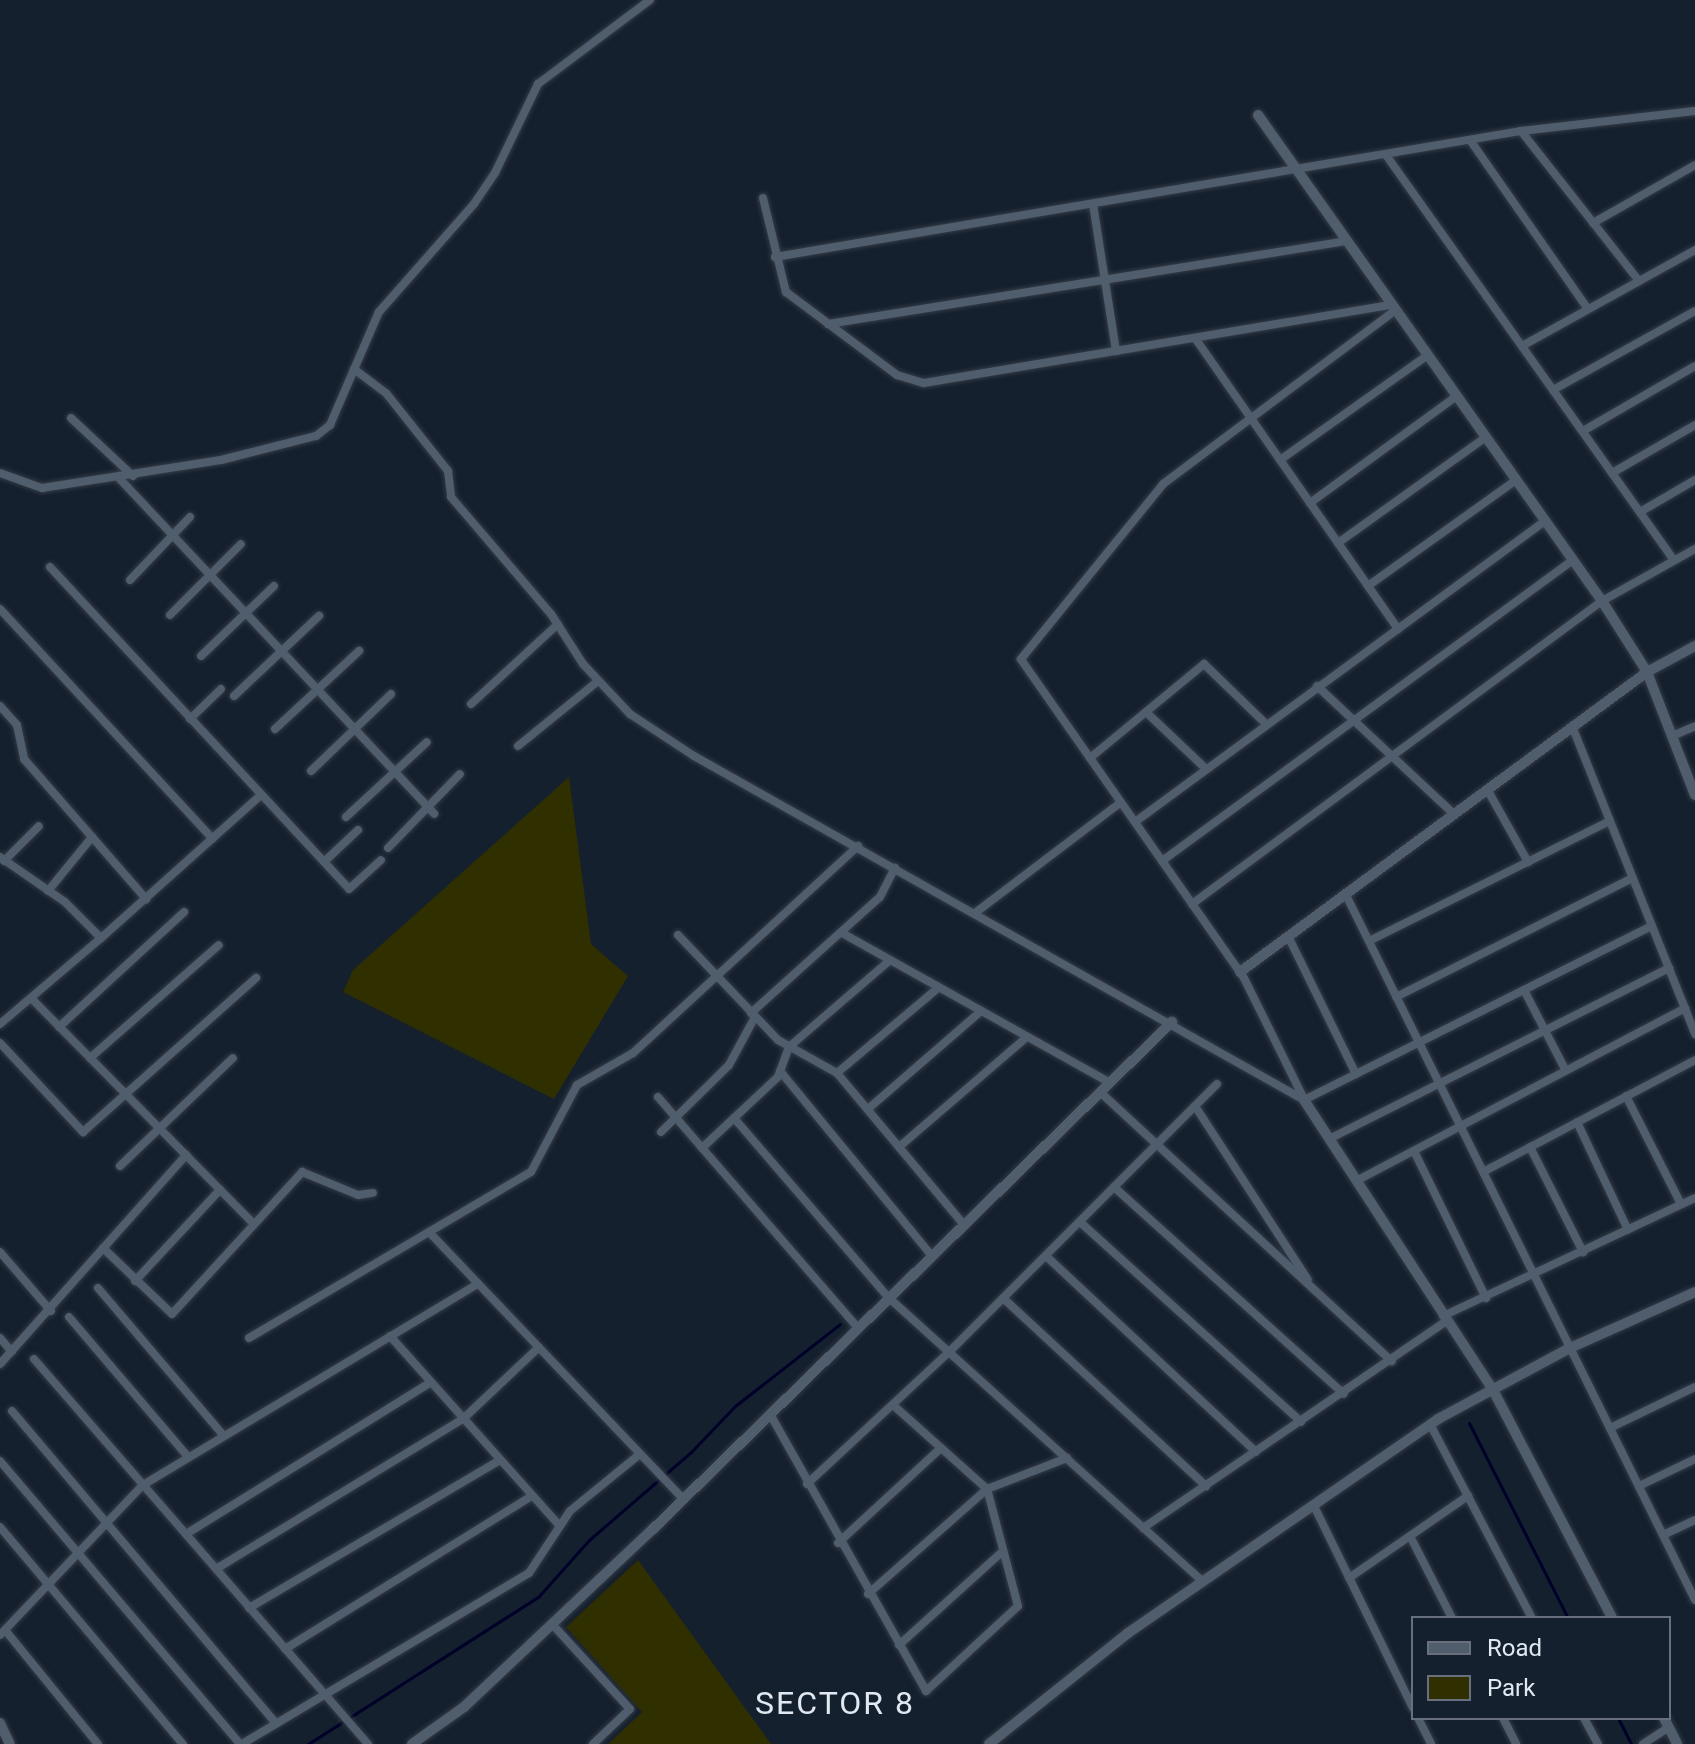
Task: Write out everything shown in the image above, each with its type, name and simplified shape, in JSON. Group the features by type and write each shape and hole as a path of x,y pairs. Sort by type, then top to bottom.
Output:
{"street":[{"path":"0,473 42,488 133,476 316,436 330,425 387,301 495,173 538,84 650,0"},
{"path":"775,257 1521,131 1695,111"},
{"path":"1258,115 1602,601 1647,672 1695,795"},
{"path":"1521,131 1639,281"},
{"path":"1470,140 1588,309"},
{"path":"1386,155 1674,560"},
{"path":"1593,223 1695,165"},
{"path":"763,198 786,292 897,375 924,383 1394,308"},
{"path":"1093,204 1116,351"},
{"path":"828,324 1347,241"},
{"path":"1522,346 1695,250"},
{"path":"1394,308 1163,484 1021,659 1240,972 1304,1100 1492,1388 1611,1616"},
{"path":"1553,390 1695,311"},
{"path":"1195,338 1398,629"},
{"path":"1280,460 1428,355"},
{"path":"1583,431 1695,366"},
{"path":"354,369 386,393 448,471 451,497 558,624 598,681 630,714 694,756 1172,1022 1304,1100"},
{"path":"1310,503 1457,396"},
{"path":"71,418 133,476"},
{"path":"1612,473 1695,425"},
{"path":"1338,543 1486,437"},
{"path":"118,477 431,811"},
{"path":"0,484 12,479"},
{"path":"1368,586 1516,480"},
{"path":"1640,512 1695,480"},
{"path":"130,580 190,517"},
{"path":"1135,822 1265,723 1545,521"},
{"path":"170,615 241,544"},
{"path":"1192,904 1602,601 1695,549"},
{"path":"1162,861 1573,560"},
{"path":"50,567 261,795 326,860 349,889 381,860"},
{"path":"201,656 274,586"},
{"path":"0,609 213,839"},
{"path":"234,696 319,616"},
{"path":"471,704 558,624"},
{"path":"1240,972 1647,672 1695,646"},
{"path":"275,729 359,651"},
{"path":"1090,758 1204,664 1265,723"},
{"path":"518,746 598,681"},
{"path":"1317,686 1454,814"},
{"path":"190,719 221,689"},
{"path":"311,771 391,694"},
{"path":"0,706 17,725 24,759 146,899"},
{"path":"1146,712 1205,768"},
{"path":"1572,726 1695,1034"},
{"path":"1672,736 1695,726"},
{"path":"346,817 427,742"},
{"path":"388,848 431,811 460,774"},
{"path":"1487,789 1528,862"},
{"path":"0,1024 261,795"},
{"path":"975,913 1121,802"},
{"path":"1369,941 1610,821"},
{"path":"39,826 2,859 48,891 101,938"},
{"path":"326,860 358,830"},
{"path":"48,891 92,837"},
{"path":"249,1338 531,1172 577,1085 633,1053 858,846"},
{"path":"661,1132 729,1065 753,1015 880,897 895,868"},
{"path":"1396,997 1633,878"},
{"path":"1345,893 1695,1600"},
{"path":"59,1027 184,912"},
{"path":"1304,1100 1652,926"},
{"path":"842,933 1110,1083"},
{"path":"678,935 753,1015 789,1047 837,1073 964,1225"},
{"path":"1288,936 1356,1074"},
{"path":"90,1058 219,945"},
{"path":"702,1148 780,1071 789,1047 890,960"},
{"path":"1329,1139 1669,968"},
{"path":"0,1043 83,1132 256,978"},
{"path":"837,1073 939,987"},
{"path":"1524,990 1566,1071"},
{"path":"31,998 254,1224"},
{"path":"1356,1181 1685,1008"},
{"path":"868,1109 981,1011"},
{"path":"412,1744 464,1707 552,1624 1172,1022"},
{"path":"899,1147 1027,1037"},
{"path":"120,1166 233,1058"},
{"path":"1483,1172 1695,1060"},
{"path":"780,1071 932,1256"},
{"path":"807,1484 949,1352 1217,1084"},
{"path":"1100,1092 1392,1361"},
{"path":"1626,1096 1681,1204"},
{"path":"658,1097 858,1328"},
{"path":"1195,1106 1314,1290"},
{"path":"734,1118 889,1298 1202,1581"},
{"path":"1577,1122 1628,1230"},
{"path":"1530,1147 1583,1252"},
{"path":"1414,1151 1486,1298"},
{"path":"0,1364 51,1311 186,1155"},
{"path":"103,1248 168,1314 177,1312 302,1172 358,1195 373,1193"},
{"path":"1114,1187 1344,1394"},
{"path":"135,1281 220,1190"},
{"path":"1143,1528 1392,1361 1445,1318 1695,1198"},
{"path":"1080,1222 1301,1422"},
{"path":"429,1232 683,1499"},
{"path":"0,1252 51,1311"},
{"path":"1046,1256 1256,1452"},
{"path":"98,1744 2,1633 143,1485 478,1284"},
{"path":"98,1288 224,1436"},
{"path":"989,1744 1080,1669 1430,1424 1570,1348 1695,1292"},
{"path":"1003,1298 1206,1486"},
{"path":"69,1317 188,1457"},
{"path":"390,1336 560,1526"},
{"path":"0,1338 12,1352"},
{"path":"216,1569 464,1418 539,1347"},
{"path":"34,1359 368,1744"},
{"path":"186,1534 431,1382"},
{"path":"1610,1428 1695,1387"},
{"path":"770,1414 838,1543 926,1691 1018,1606 987,1489 893,1405"},
{"path":"12,1411 276,1723"},
{"path":"1430,1424 1531,1616"},
{"path":"838,1543 941,1448"},
{"path":"0,1461 241,1744 529,1573 570,1511 640,1454"},
{"path":"868,1594 987,1489 1067,1458"},
{"path":"1639,1486 1695,1459"},
{"path":"249,1608 500,1460"},
{"path":"285,1649 532,1496"},
{"path":"1349,1578 1468,1496"},
{"path":"1314,1506 1411,1704"},
{"path":"1663,1535 1695,1520"},
{"path":"0,1527 183,1744"},
{"path":"1410,1536 1451,1616"},
{"path":"899,1645 1003,1551"},
{"path":"1684,1578 1695,1573"},
{"path":"552,1624 630,1709 593,1744"},
{"path":"1419,1720 1431,1744"},
{"path":"1504,1720 1516,1744"},
{"path":"1585,1720 1598,1744"},
{"path":"0,1723 10,1744"},
{"path":"1643,1744 1666,1723 1677,1744"}],"green space":[{"path":"569,777 591,944 628,976 554,1099 343,992 353,970"},
{"path":"638,1560 771,1744 608,1744 642,1712 566,1627"}],"waterway":[{"path":"308,1744 539,1596 589,1540 691,1452 735,1406 840,1324"},
{"path":"1469,1423 1567,1616"},
{"path":"1619,1720 1631,1744"}],"district":[{"name":"SECTOR 8","path":"835,1703"}]}
